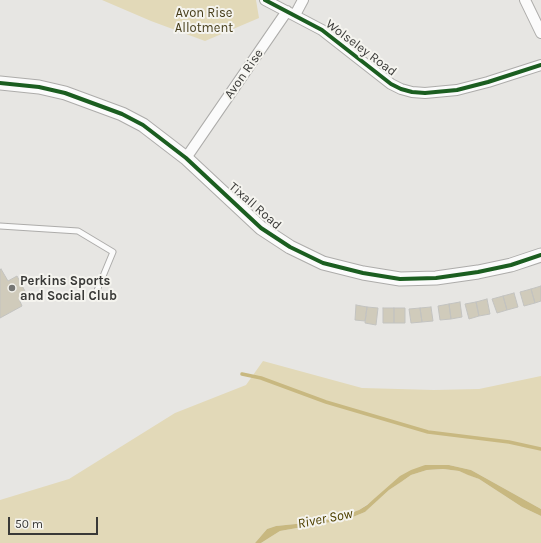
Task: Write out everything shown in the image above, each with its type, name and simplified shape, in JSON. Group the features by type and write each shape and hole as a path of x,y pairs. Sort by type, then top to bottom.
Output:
{"street":[{"path":"265,0 291,13"},
{"name":"Avon Rise","path":"186,158 291,13 303,0"},
{"path":"525,0 541,33"},
{"name":"Wolseley Road","path":"291,13 322,30 391,84 412,92 425,93 457,90 541,65"},
{"name":"Tixall Road","path":"0,83 39,87 65,93 96,104 143,125 186,158 261,228 290,247 323,263 363,273 400,279 436,278 478,272 511,265 541,255"}],"lane":[{"path":"0,226 78,232 113,252 96,292"}],"green space":[{"name":"Avon Rise Allotment","path":"102,0 256,0 259,18 205,41 151,21"},
{"path":"263,361 362,388 434,390 479,389 541,376 541,509 471,470 449,465 425,465 359,510 337,518 276,526 267,529 255,543 0,543 0,500 69,479 175,413 246,385"},
{"path":"443,469 459,471 479,479 522,507 541,516 541,543 261,543 280,531 348,519 365,512 389,490 411,475 427,470"}],"shaded area":[{"path":"425,465 449,465 471,470 541,509 541,516 522,507 479,479 459,471 443,469 427,470 411,475 389,490 365,512 348,519 280,531 261,543 255,543 267,529 276,526 337,518 359,510 367,505 400,476"}],"building":[{"name":"Perkins Sports and Social Club","path":"1,269 8,281 17,276 27,295 19,299 22,306 0,318 0,270"},
{"path":"541,286 541,301 535,303 531,289"},
{"path":"531,289 535,303 524,306 520,292"},
{"path":"514,293 518,307 507,310 503,296"},
{"path":"503,296 507,310 497,313 492,299"},
{"path":"487,299 490,314 479,316 476,302"},
{"path":"460,302 462,317 451,319 449,304"},
{"path":"476,302 479,316 469,319 465,304"},
{"path":"449,304 451,319 440,320 438,306"},
{"path":"356,305 367,307 365,321 355,320"},
{"path":"367,307 378,308 376,325 365,323"},
{"path":"431,307 433,321 422,322 420,308"},
{"path":"383,308 394,308 394,323 383,323"},
{"path":"394,308 405,308 405,323 394,323"},
{"path":"420,308 422,322 411,323 409,309"}],"waterway":[{"path":"242,374 261,378 326,402 428,432 509,442 541,449"}],"cycle path":[{"path":"265,0 322,30 391,84 412,92 425,93 457,90 541,65"},
{"path":"0,83 39,87 65,93 122,114 143,125 186,158 261,228 290,247 323,263 363,273 400,279 436,278 478,272 511,265 541,255"}],"place":[{"name":"Perkins Sports and Social Club","path":"12,288"}],"water label":[{"name":"River Sow","path":"325,519"}]}
